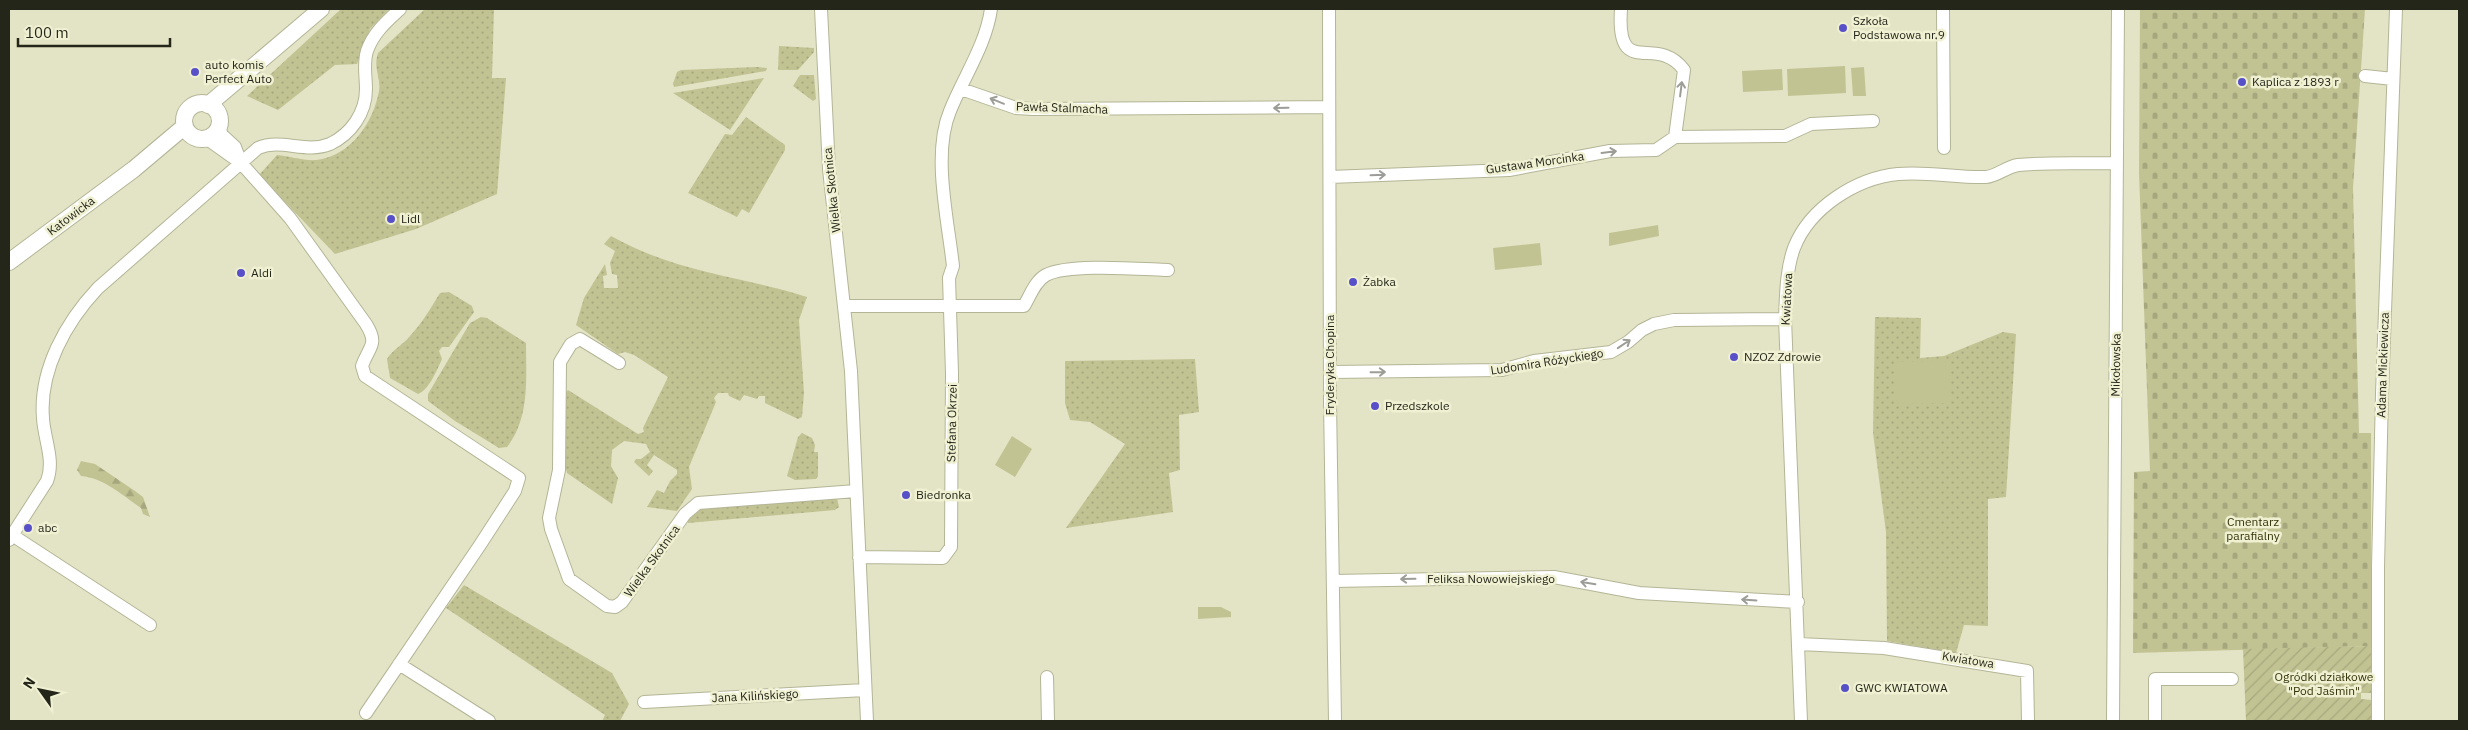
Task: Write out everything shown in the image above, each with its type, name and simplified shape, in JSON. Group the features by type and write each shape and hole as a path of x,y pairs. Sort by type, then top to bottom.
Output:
{"main road":[{"path":"215,116 199,104 190,108 185,115 195,134 213,135 215,116 277,48 321,9"},
{"name":"Katowicka","path":"9,262 134,169 166,154 195,134"}],"street":[{"path":"150,626 10,538 47,481 50,472 42,397 60,340 75,314 98,288 258,148 268,144 318,148 330,144 350,131 364,106 367,50 378,30 400,9"},
{"name":"Wielka Skotnica","path":"821,9 827,152 851,371 867,721"},
{"path":"951,307 949,278 953,266 942,144 950,111 961,89 992,9"},
{"name":"Fryderyka Chopina","path":"1330,9 1330,372 1335,721"},
{"path":"1621,9 1621,38 1626,46 1633,51 1665,55 1676,59 1684,70 1675,137 1786,136 1811,124 1872,121"},
{"path":"1943,9 1944,148"},
{"name":"Mikołowska","path":"2113,721 2118,9"},
{"name":"Adama Mickiewicza","path":"2378,721 2378,567 2381,414 2396,9"},
{"path":"2365,76 2393,79"},
{"name":"Pawła Stalmacha","path":"961,89 1016,108 1033,109 1330,108"},
{"path":"215,116 222,134 235,148 241,163"},
{"path":"195,134 241,163 304,235 371,333 373,343 362,366 364,376 519,478 515,491 400,664 384,682 366,713"},
{"name":"Gustawa Morcinka","path":"1330,177 1509,170 1610,151 1656,150 1675,137"},
{"name":"Kwiatowa","path":"1801,721 1798,602 1785,319 1787,278 1795,245 1816,216 1852,187 1878,178 1898,174 1988,177 2018,165 2117,163"},
{"path":"845,306 1024,306 1035,286 1046,275 1071,269 1168,270"},
{"name":"Stefana Okrzei","path":"859,557 943,558 951,547 951,307"},
{"name":"Ludomira Różyckiego","path":"1330,372 1502,370 1534,362 1611,352 1642,330 1654,324 1674,320 1785,319"},
{"name":"Wielka Skotnica","path":"619,363 580,339 571,344 560,362 559,470 549,518 551,529 569,579 607,606 615,607 622,602 685,514 698,503 856,491"},
{"name":"Feliksa Nowowiejskiego","path":"1333,581 1554,577 1639,593 1798,602"},
{"name":"Kwiatowa","path":"1799,644 1884,648 2027,671 2028,721"},
{"path":"400,664 489,721"},
{"path":"1047,677 1048,721"},
{"path":"2155,721 2155,680 2232,679"},
{"name":"Jana Kilińskiego","path":"644,702 865,690"}],"green space":[{"path":"341,9 389,9 370,29 357,64 335,65 278,110 247,96"},
{"path":"425,9 494,9 492,78 506,78 497,194 416,229 335,254 259,175 277,155 316,160 329,157 350,145 366,126 376,103 379,91 376,63 378,53"},
{"name":"Cmentarz parafialny","path":"2140,9 2365,9 2353,188 2359,433 2371,433 2371,646 2133,653 2134,472 2150,471 2139,173"},
{"path":"779,46 814,48 814,52 798,70 778,70"},
{"path":"1845,66 1846,93 1788,96 1787,69"},
{"path":"1864,67 1866,96 1853,96 1851,68"},
{"path":"767,68 766,71 674,87 673,84 677,72 681,70"},
{"path":"1782,69 1783,90 1743,92 1742,71"},
{"path":"800,75 814,75 816,99 813,101 793,86"},
{"path":"764,78 730,130 673,93 679,92"},
{"path":"746,117 785,145 785,150 749,213 742,209 737,217 688,193 725,134 732,135"},
{"path":"1658,225 1659,236 1609,246 1609,233"},
{"path":"611,236 660,258 684,266 807,297 799,320 804,393 802,417 798,419 765,403 765,396 759,396 757,399 744,395 740,401 729,396 728,393 718,393 714,398 716,402 689,467 692,489 677,511 647,507 657,490 664,493 670,481 677,474 677,470 654,455 647,465 653,471 649,476 634,462 650,452 646,444 624,441 612,450 611,466 618,478 612,504 567,473 566,469 565,393 568,390 638,434 644,432 643,428 668,377 634,355 625,352 618,354 576,325 584,298 605,264 607,275 603,276 604,288 618,288 617,275 612,274 610,263 615,251 604,244"},
{"path":"1540,243 1542,265 1495,270 1493,248"},
{"path":"449,292 472,306 474,312 449,347 442,347 439,351 442,359 435,374 426,388 418,394 390,378 387,359 418,326 440,293"},
{"path":"481,317 487,318 526,343 526,384 523,411 520,424 507,447 499,448 455,421 428,401 428,394 470,323"},
{"path":"1875,317 1921,318 1920,358 1944,356 2003,332 2016,334 2006,497 1988,499 1988,626 1964,625 1956,653 1887,641 1886,532 1873,433"},
{"path":"1195,359 1199,412 1179,415 1180,470 1169,473 1173,512 1066,528 1125,444 1090,422 1070,420 1065,403 1065,361"},
{"path":"1949,361 1949,403 1894,404 1894,362"},
{"path":"802,433 812,438 815,445 814,452 818,452 818,476 816,479 795,480 787,476 798,437"},
{"path":"1012,436 1032,449 1015,477 995,465"},
{"path":"81,461 95,464 143,497 150,517 143,514 141,508 112,488 97,480 81,476 77,470"},
{"path":"837,498 839,507 835,510 688,523 688,518 703,506"},
{"path":"464,585 612,673 629,704 620,721 602,721 605,715 446,608"},
{"path":"1198,607 1221,607 1231,612 1231,617 1198,619"},
{"name":"Ogródki działkowe \"Pod Jaśmin\"","path":"2371,646 2371,693 2361,693 2361,699 2372,700 2371,721 2246,721 2243,649"}],"place":[{"name":"Szkoła Podstawowa nr.9","path":"1843,28"},
{"name":"auto komis Perfect Auto","path":"195,72"},
{"name":"Kaplica z 1893 r","path":"2242,82"},
{"name":"Lidl","path":"391,219"},
{"name":"Aldi","path":"241,273"},
{"name":"Żabka","path":"1353,282"},
{"name":"NZOZ Zdrowie","path":"1734,357"},
{"name":"Przedszkole","path":"1375,406"},
{"name":"Biedronka","path":"906,495"},
{"name":"abc","path":"28,528"},
{"name":"GWC KWIATOWA","path":"1845,688"}]}
